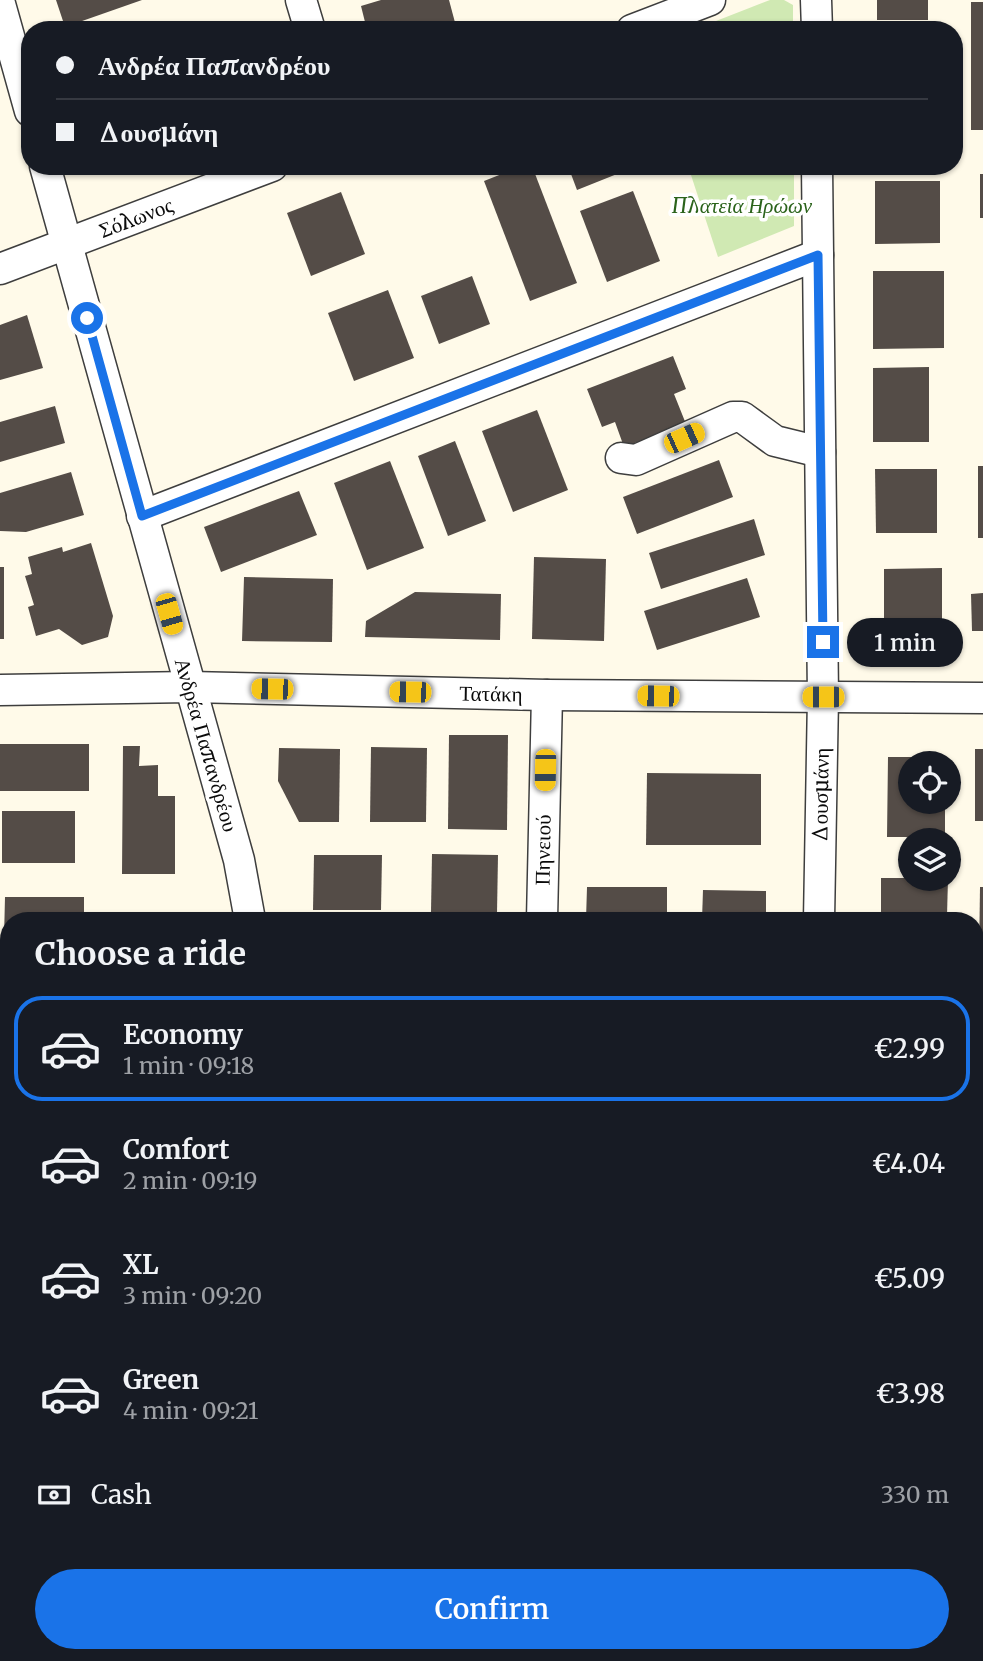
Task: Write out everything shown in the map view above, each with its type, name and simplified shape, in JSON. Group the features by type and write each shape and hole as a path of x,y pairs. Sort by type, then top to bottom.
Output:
{"street":[{"path":"302,0 308,21"},
{"path":"655,21 710,0"},
{"path":"817,0 817,21"},
{"path":"0,4 21,79"},
{"name":"Ανδρέα Παπανδρέου","path":"47,175 239,860 249,912"},
{"name":"Σόλωνος","path":"0,269 248,175"},
{"name":"Δουσμάνη","path":"817,175 823,697 819,912"},
{"path":"142,516 818,255"},
{"path":"621,458 636,460 733,416 743,417 775,441 820,452"},
{"name":"Τατάκη","path":"0,690 190,687 547,695 983,698"},
{"name":"Πηνειού","path":"542,912 547,695"}],"green space":[{"path":"770,0 784,0 793,5 793,21 716,21"},
{"name":"Πλατεία Ηρώων","path":"691,175 794,175 794,226 718,257"}],"building":[{"path":"56,0 142,0 82,21 63,21"},
{"path":"381,0 449,0 455,21 365,21 361,6"},
{"path":"877,0 928,0 928,20 877,20"},
{"path":"971,2 983,2 983,130 971,130"},
{"path":"980,174 983,174 983,218 980,218"},
{"path":"499,175 535,175 577,283 530,301 484,181"},
{"path":"571,175 614,175 577,190"},
{"path":"875,181 940,181 940,243 875,244"},
{"path":"633,191 660,261 607,282 580,211"},
{"path":"341,192 365,254 311,276 287,213"},
{"path":"873,271 944,271 944,348 873,349"},
{"path":"472,276 490,324 439,344 421,296"},
{"path":"388,290 414,358 354,381 328,313"},
{"path":"27,315 43,368 0,380 0,325"},
{"path":"673,356 686,389 674,394 686,424 624,447 615,422 602,427 587,389"},
{"path":"929,367 929,442 873,442 873,368"},
{"path":"55,406 65,443 0,462 0,422"},
{"path":"537,410 568,490 513,512 482,431"},
{"path":"455,441 486,521 448,536 418,456"},
{"path":"719,460 733,497 637,534 623,497"},
{"path":"390,461 424,548 367,570 334,483"},
{"path":"978,466 983,466 983,538 978,538"},
{"path":"875,469 937,469 937,533 876,533"},
{"path":"71,472 84,515 26,532 0,531 0,493"},
{"path":"299,491 317,535 221,572 204,527"},
{"path":"754,519 765,555 661,589 649,553"},
{"path":"91,543 113,616 108,637 82,645 59,629 36,636 28,607 34,605 25,576 32,574 28,557 62,547 63,552"},
{"path":"534,557 606,559 604,641 532,639"},
{"path":"0,567 4,567 4,639 0,639"},
{"path":"942,568 942,643 884,643 884,569"},
{"path":"244,577 333,579 332,642 242,641"},
{"path":"747,578 760,617 657,650 644,611"},
{"path":"415,592 501,594 500,640 365,637 366,621"},
{"path":"983,593 983,631 972,631 971,594"},
{"path":"449,735 508,735 507,830 448,829"},
{"path":"0,744 89,744 89,791 0,791"},
{"path":"123,746 140,746 139,766 158,765 158,796 175,796 175,874 122,874"},
{"path":"371,747 427,748 426,822 370,822"},
{"path":"279,748 340,749 339,822 299,822 278,781"},
{"path":"975,749 983,749 983,821 975,821"},
{"path":"888,757 898,757 898,814 945,814 945,828 898,828 898,837 887,837"},
{"path":"647,773 761,774 761,845 646,845"},
{"path":"2,811 75,811 75,863 2,863"},
{"path":"432,854 498,855 497,912 431,912"},
{"path":"314,855 382,855 381,910 313,910"},
{"path":"881,878 898,878 898,891 948,891 947,912 881,912"},
{"path":"587,887 667,887 667,912 586,912"},
{"path":"980,887 983,887 983,912 980,912"},
{"path":"703,890 766,891 766,912 702,912"},
{"path":"5,897 84,897 84,912 5,912"}],"route":[{"path":"87,318 142,516 818,255 823,642"}]}
